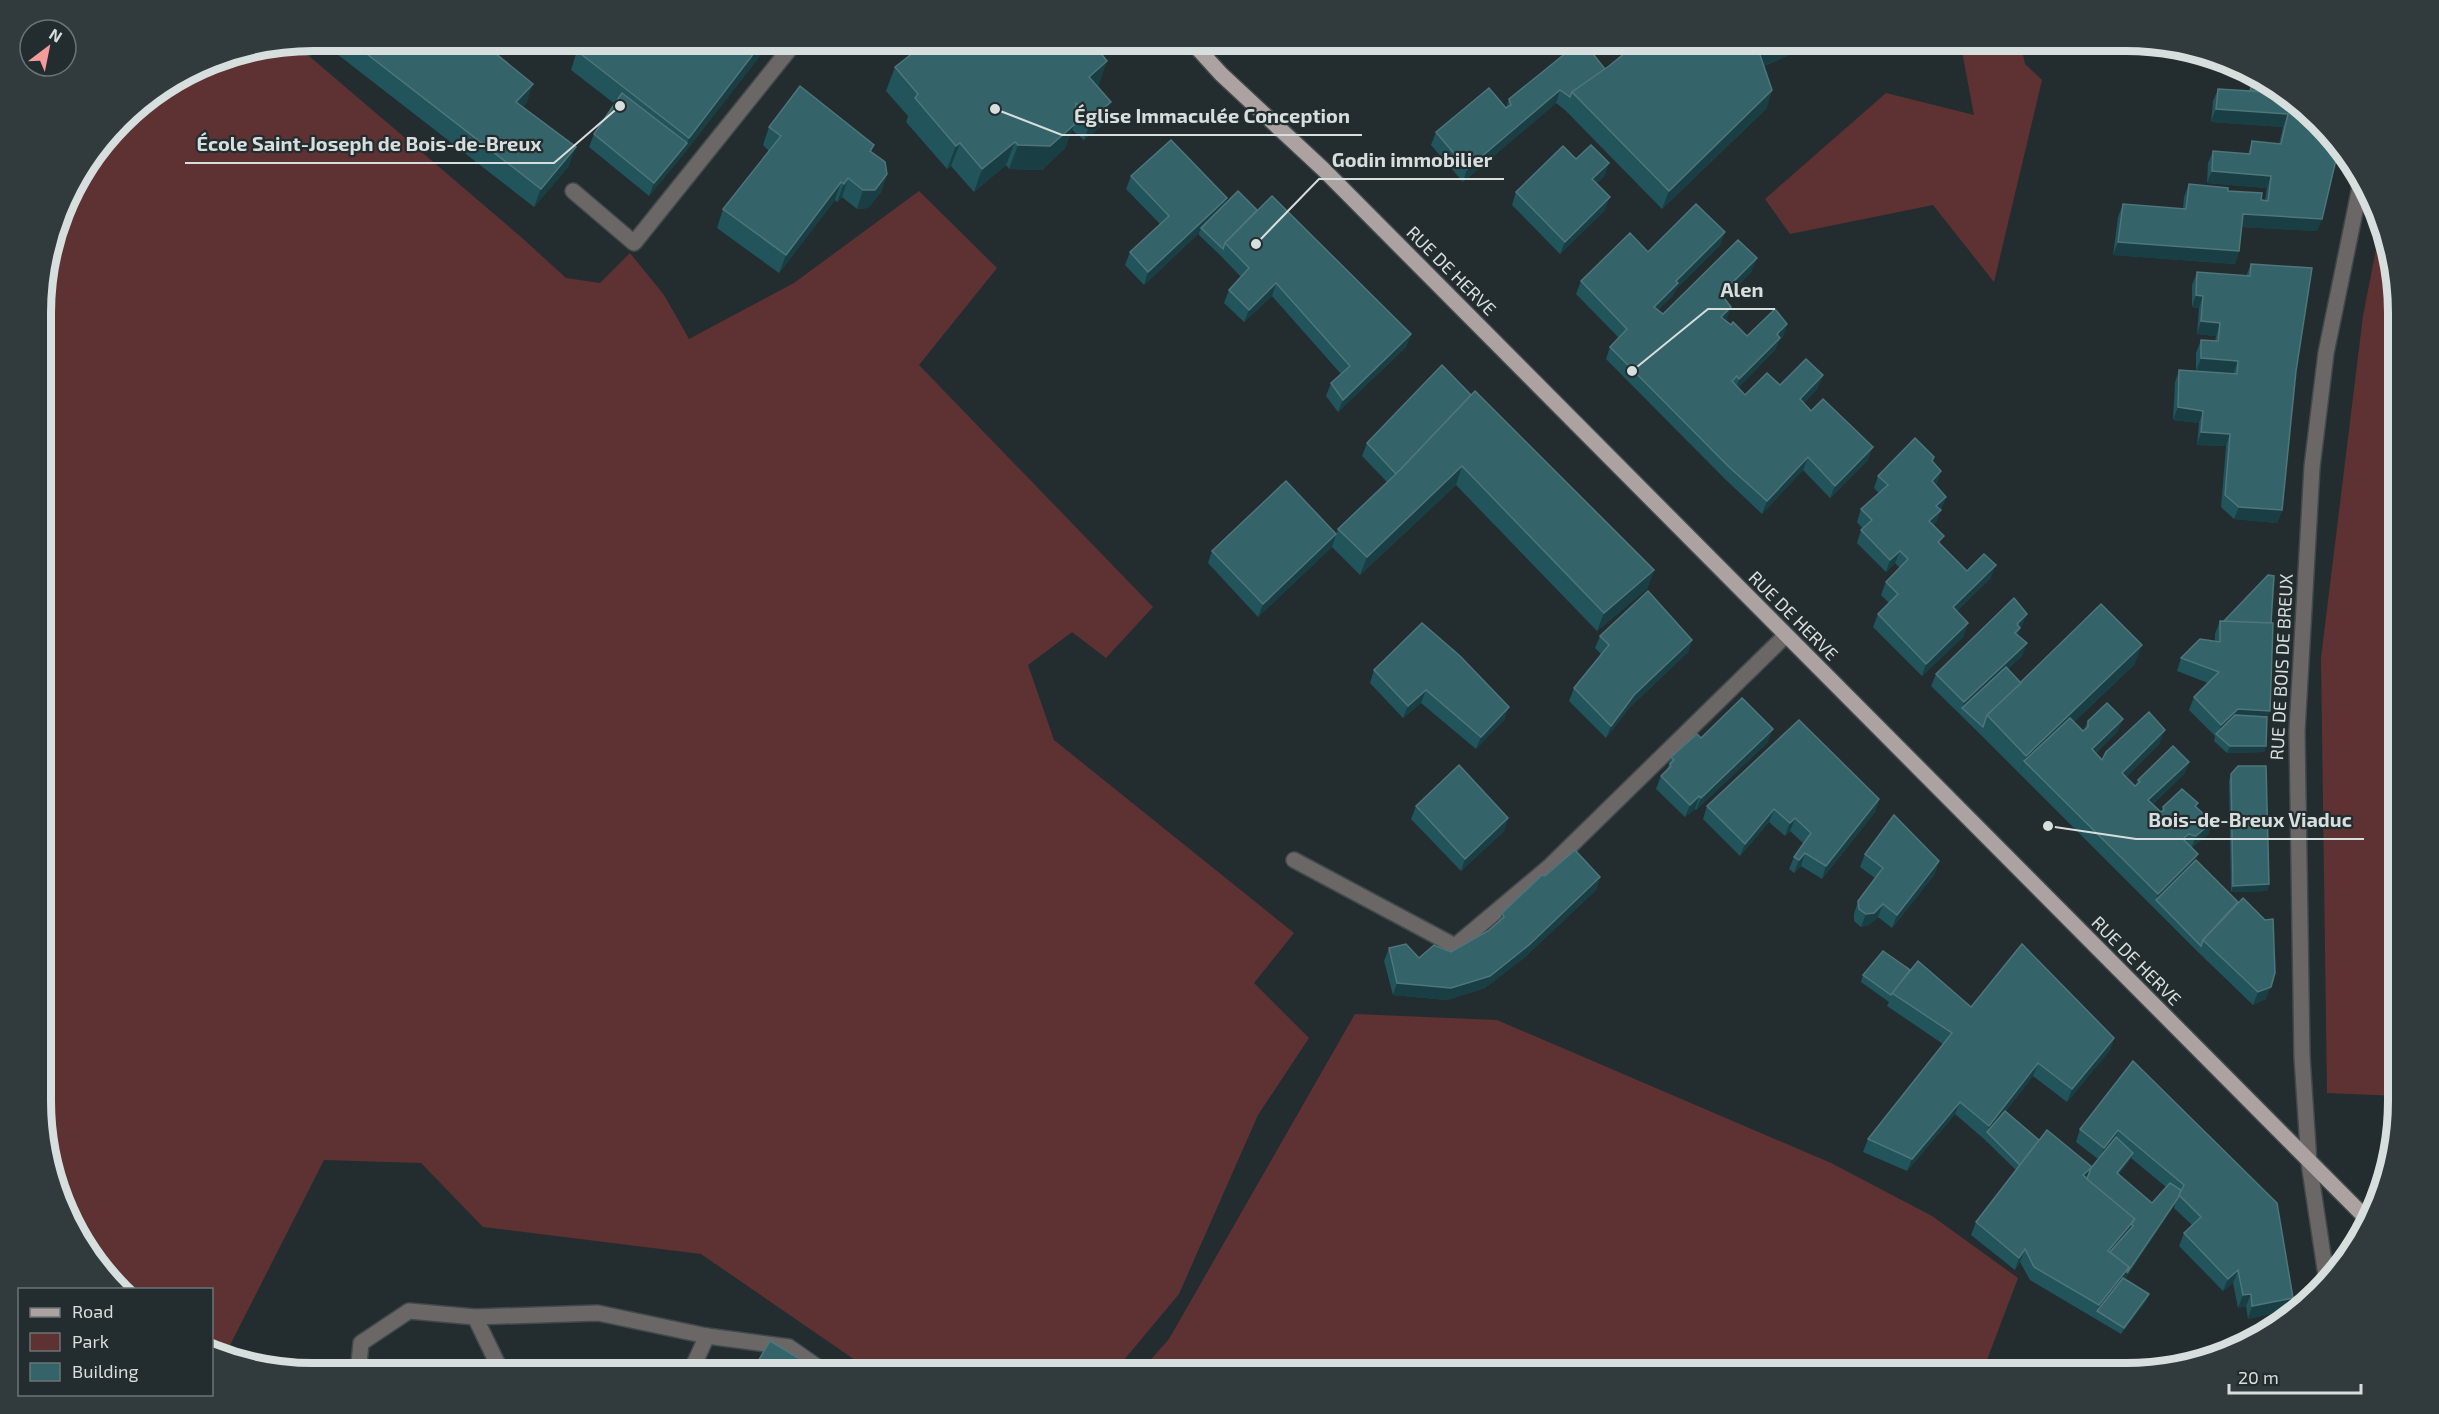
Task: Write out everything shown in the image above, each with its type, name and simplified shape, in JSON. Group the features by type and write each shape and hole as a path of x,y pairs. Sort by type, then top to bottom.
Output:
{"main road":[{"name":"RUE DE HERVE","path":"1201,51 1221,74 1348,195 2362,1214"}],"street":[{"path":"573,191 634,243 787,51"},
{"name":"RUE DE BOIS DE BREUX","path":"2325,1271 2309,1163 2300,993 2298,720 2312,467 2326,353 2359,193"},
{"path":"1294,860 1455,946 1549,867 1785,636"},
{"path":"359,1363 361,1343 409,1311 475,1317 598,1313 707,1336 789,1347 812,1363"},
{"path":"475,1317 497,1363"},
{"path":"695,1363 707,1336"}],"green space":[{"path":"1962,51 2022,51 2025,64 2042,80 1994,282 1933,205 1790,234 1765,199 1886,93 1974,115"},
{"path":"304,52 566,278 600,283 630,253 664,295 689,339 794,283 919,191 997,268 919,365 1153,607 1106,658 1072,632 1028,665 1054,740 1294,933 1254,983 1309,1038 1258,1115 1179,1294 1121,1363 859,1363 701,1254 483,1227 421,1163 324,1160 228,1349 213,1343 213,1288 130,1288 116,1274 95,1246 78,1217 60,1169 53,1135 51,1101 51,313 53,279 60,245 71,213 86,182 116,140 140,116 182,86 213,71 245,60 279,53"},
{"path":"2378,241 2386,279 2388,313 2388,1096 2327,1093 2321,658 2363,316"},
{"path":"1355,1014 1497,1020 1831,1163 1932,1216 2018,1278 1986,1363 1148,1363 1169,1339"}],"building":[{"path":"363,51 492,51 533,84 516,102 576,147 541,189"},
{"path":"577,51 756,51 689,138"},
{"path":"915,51 1099,51 1107,61 1089,77 1111,102 1092,117 1076,103 1074,125 1050,146 1018,145 1015,142 982,169 960,143 956,146 915,98 918,94 895,67"},
{"path":"1568,51 1591,51 1605,69 1572,92 1570,97 1560,90 1467,169 1436,132 1489,88 1506,108 1511,105 1509,99"},
{"path":"1627,51 1761,51 1759,52 1772,90 1669,191 1572,92"},
{"path":"2252,83 2266,92 2250,91"},
{"path":"800,86 874,145 870,151 885,162 887,174 875,190 863,190 848,178 844,184 841,182 786,255 723,209 781,136 769,127"},
{"path":"2218,89 2266,92 2299,116 2323,140 2337,158 2322,219 2243,214 2239,251 2118,242 2123,204 2186,209 2189,184 2228,188 2228,191 2262,193 2261,200 2268,201 2271,176 2212,171 2213,151 2250,154 2252,141 2281,144 2288,114 2216,109"},
{"path":"622,93 687,143 654,183 594,134"},
{"path":"1171,140 1227,198 1148,272 1130,252 1169,216 1131,176"},
{"path":"1591,145 1609,163 1592,179 1610,197 1565,242 1516,192 1563,146 1576,159"},
{"path":"1238,191 1257,210 1225,243 1223,249 1201,228"},
{"path":"1272,196 1411,334 1343,400 1331,383 1350,366 1276,283 1249,310 1229,290 1249,268 1225,243"},
{"path":"1696,204 1725,232 1676,281 1678,283 1654,307 1663,314 1738,240 1757,258 1721,294 1731,307 1721,317 1731,325 1733,322 1747,336 1775,309 1787,324 1777,334 1780,338 1739,379 1737,376 1732,381 1745,395 1767,373 1780,385 1806,359 1823,375 1800,399 1811,411 1823,399 1873,447 1835,486 1808,457 1767,501 1729,467 1610,347 1627,329 1581,281 1630,233 1648,252"},
{"path":"2251,264 2312,268 2296,371 2282,510 2239,507 2225,495 2230,434 2201,432 2203,411 2178,407 2179,370 2237,374 2238,361 2201,358 2201,340 2218,341 2220,323 2201,321 2203,296 2196,295 2197,272 2250,276"},
{"path":"1442,365 1471,395 1396,474 1367,443"},
{"path":"1475,391 1654,570 1604,613 1462,466 1367,557 1338,529 1400,470"},
{"path":"1915,438 1934,457 1932,461 1941,471 1932,481 1946,497 1936,506 1941,510 1929,521 1944,536 1938,542 1967,571 1984,554 1996,565 1953,607 1968,623 1926,664 1878,614 1898,594 1886,582 1908,559 1900,551 1890,560 1861,530 1872,520 1861,509 1888,485 1878,476"},
{"path":"1286,481 1336,534 1263,604 1212,551"},
{"path":"2268,575 2274,576 2271,623 2223,622"},
{"path":"1648,591 1692,640 1634,695 1611,726 1574,688 1609,645 1600,636"},
{"path":"2014,598 2027,614 2017,624 2020,628 2015,633 2027,643 1964,702 1936,674"},
{"path":"2101,604 2142,645 2026,756 1987,715"},
{"path":"2220,621 2273,623 2270,711 2238,709 2221,725 2194,697 2219,672 2181,658 2200,639 2220,642"},
{"path":"1422,623 1460,656 1509,707 1481,737 1426,690 1408,706 1374,670"},
{"path":"2006,667 2021,683 1987,715 1983,727 1962,708"},
{"path":"1742,698 1773,729 1701,798 1699,796 1690,805 1661,776 1671,766 1674,760 1671,757 1697,734 1701,738"},
{"path":"2107,703 2123,719 2092,749 2102,760 2106,752 2149,712 2165,730 2122,773 2135,786 2140,782 2138,780 2173,746 2189,762 2148,800 2161,812 2164,810 2163,807 2182,789 2198,803 2195,806 2212,822 2196,836 2189,834 2183,839 2198,854 2158,894 2024,761 2070,718 2083,731 2088,727 2088,721"},
{"path":"2235,715 2267,717 2266,746 2230,746 2216,734"},
{"path":"1799,720 1879,799 1826,866 1805,853 1799,860 1794,857 1811,833 1795,818 1790,823 1774,809 1745,844 1707,806"},
{"path":"1459,765 1508,818 1465,859 1416,806"},
{"path":"2238,766 2266,766 2269,884 2233,886 2231,774"},
{"path":"1894,815 1939,861 1897,915 1883,904 1874,913 1866,914 1859,909 1858,901 1883,868 1865,854"},
{"path":"1575,850 1600,877 1529,945 1490,976 1451,988 1397,983 1389,948 1406,944 1419,958 1434,945 1451,952 1488,931 1504,917 1502,913 1542,875 1545,876"},
{"path":"2196,860 2238,902 2203,940 2201,946 2156,900"},
{"path":"2243,898 2265,920 2273,919 2275,973 2271,987 2258,992 2203,940"},
{"path":"2022,944 2114,1038 2072,1089 2038,1063 1989,1126 1960,1102 1912,1159 1868,1139 1952,1033 1892,993 1918,961 1971,1007"},
{"path":"1883,951 1910,970 1891,995 1863,975"},
{"path":"2133,1061 2277,1203 2293,1298 2252,1306 2251,1294 2243,1295 2238,1270 2228,1279 2184,1233 2201,1217 2179,1195 2184,1185 2118,1130 2104,1148 2080,1129"},
{"path":"2005,1111 2039,1140 2020,1165 1987,1132"},
{"path":"2047,1130 2092,1167 2083,1175 2135,1219 2108,1251 2129,1267 2099,1305 2034,1267 2025,1249 2019,1258 1976,1222"},
{"path":"2116,1137 2133,1153 2117,1173 2152,1203 2170,1183 2181,1190 2178,1198 2127,1273 2129,1267 2110,1252 2133,1226 2131,1224 2135,1219 2087,1179 2091,1168"},
{"path":"2123,1278 2149,1294 2124,1328 2097,1311"},
{"path":"770,1341 806,1363 757,1363"}],"place":[{"name":"École Saint-Joseph de Bois-de-Breux","path":"620,106"},
{"name":"Église Immaculée Conception","path":"995,109"},
{"name":"Godin immobilier","path":"1256,244"},
{"name":"Alen","path":"1632,371"},
{"name":"Bois-de-Breux Viaduc","path":"2048,826"}]}
